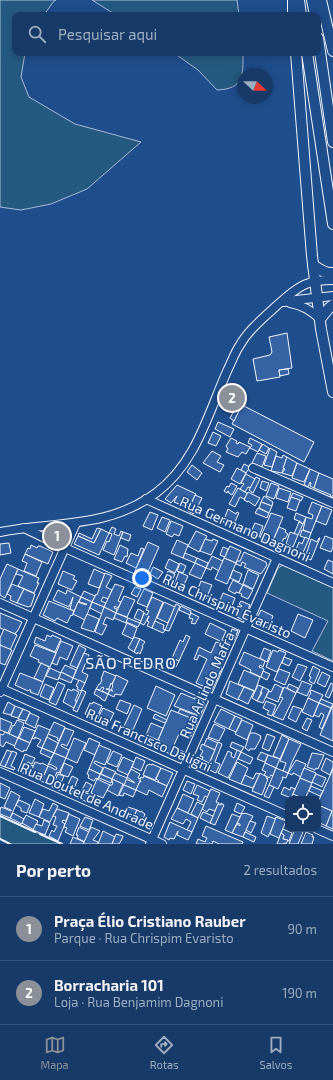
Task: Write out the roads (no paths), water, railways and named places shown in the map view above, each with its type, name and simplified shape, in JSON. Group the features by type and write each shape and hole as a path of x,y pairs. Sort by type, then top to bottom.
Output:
{"main road":[{"path":"293,0 293,12"},
{"path":"299,0 301,12"},
{"path":"312,0 314,12"},
{"path":"321,0 333,51"},
{"path":"296,56 313,265 320,319 333,392"},
{"path":"307,56 333,224"},
{"path":"321,56 333,142"},
{"path":"313,265 324,272 333,273"},
{"path":"320,319 333,305"}],"street":[{"path":"0,532 98,519 120,512 146,499 166,485 177,474 188,459 205,426 239,345 253,328 279,304 300,288 310,282 333,280"},
{"path":"279,304 292,300 333,296"},
{"path":"279,304 290,303 302,305 312,311 320,319"},
{"path":"253,468 333,503"},
{"name":"Rua Germano Dagnoni","path":"146,499 333,583"},
{"path":"1,689 76,523"},
{"name":"Rua Chrispim Evaristo","path":"23,528 333,667"},
{"name":"Rua Arlindo Mafra","path":"151,842 277,558"},
{"path":"0,603 333,752"},
{"name":"Rua Francisco Daligni","path":"1,689 285,815"},
{"name":"Rua Doutel de Andrade","path":"0,772 151,842 162,844"},
{"path":"321,831 333,836"}],"place":[{"name":"Borracharia 101","path":"232,398"},
{"name":"Praça Élio Cristiano Rauber","path":"57,536"}],"district":[{"name":"SÃO PEDRO","path":"131,663"}]}
